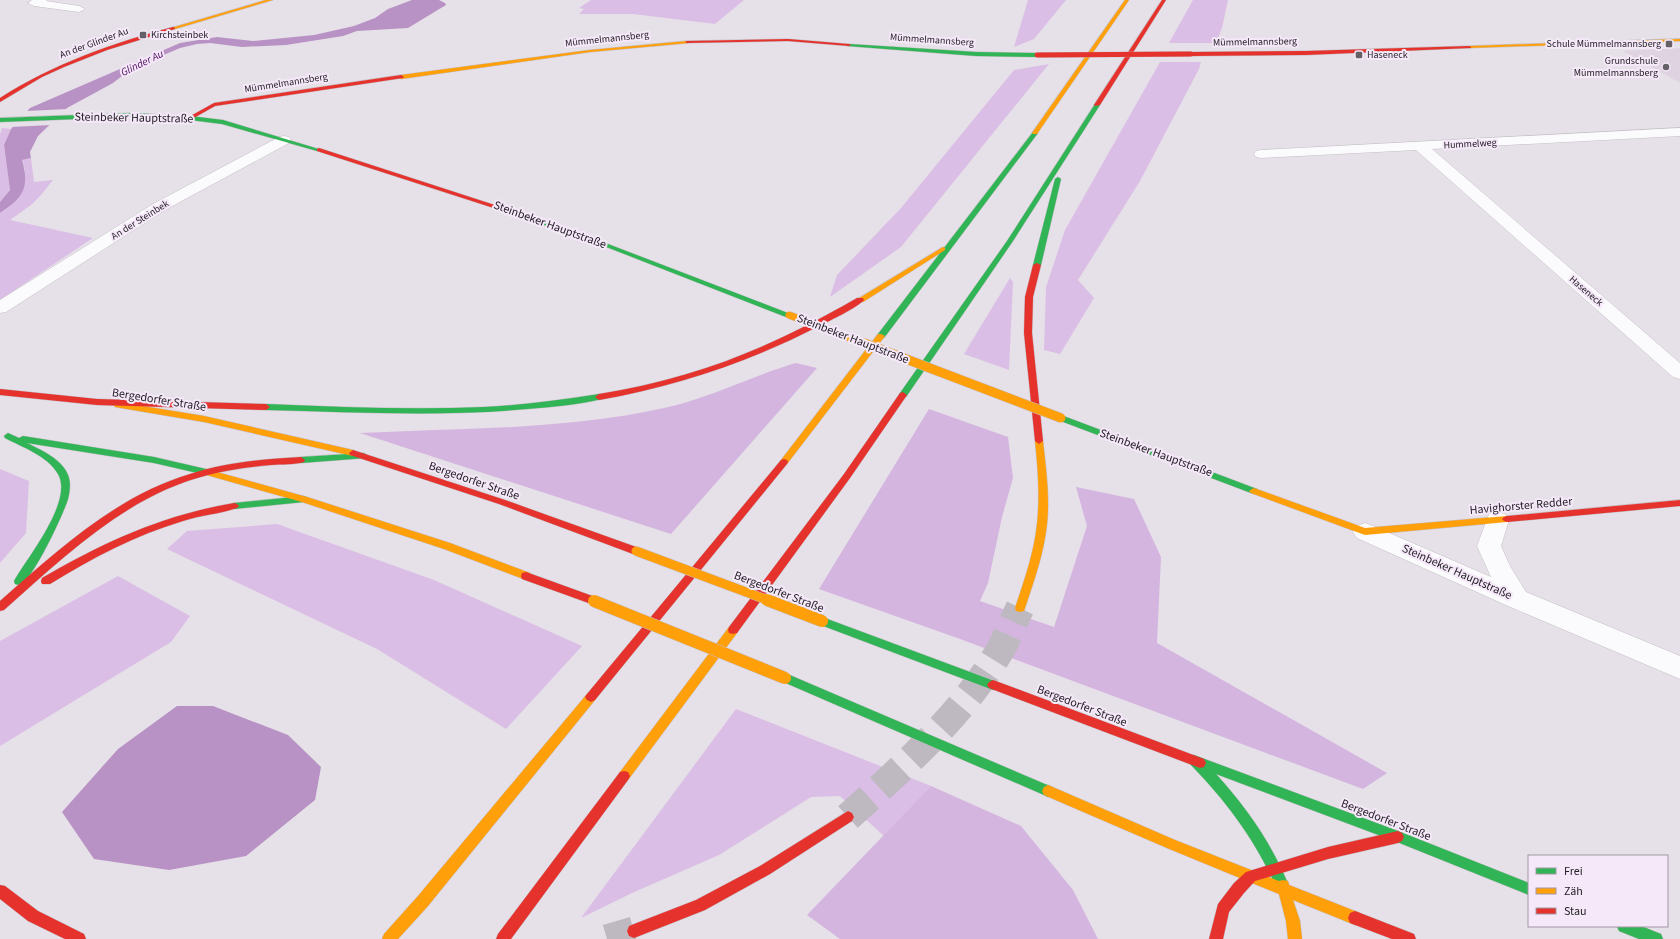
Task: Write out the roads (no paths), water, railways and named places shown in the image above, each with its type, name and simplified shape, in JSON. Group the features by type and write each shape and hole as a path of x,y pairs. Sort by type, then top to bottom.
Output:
{"main road":[{"name":"An der Glinder Au","path":"0,100 18,87 44,74 103,50 271,0"},
{"path":"389,939 433,888 782,465 954,242 1052,110 1128,0"},
{"path":"503,939 847,476 1010,241 1062,162 1164,0"},
{"name":"Mümmelmannsberg","path":"190,118 214,106 323,88 535,58 641,45 693,42 788,40 976,54 1037,55 1313,53 1680,40"},
{"name":"Steinbeker Hauptstraße","path":"0,120 131,115 190,118 223,122 284,140 495,206 593,240 1365,532"},
{"path":"1020,608 1033,567 1042,524 1042,472 1028,333 1029,297 1062,162"},
{"path":"97,402 371,410 475,411 575,402 680,380 730,364 784,342 845,310 954,242"},
{"name":"Bergedorfer Straße","path":"0,392 97,402 204,419 364,456 509,505 822,620 1398,837 1528,889"},
{"path":"4,436 154,460 206,472 304,499 447,546 594,600 786,678 1157,838 1409,939"},
{"path":"0,607 26,572 60,512 65,497 67,484 62,474 54,464 4,436"},
{"path":"0,607 63,552 115,515 155,491 206,472 275,461 364,456"},
{"path":"0,607 91,554 153,526 195,513 224,507 304,499"},
{"name":"Havighorster Redder","path":"1365,532 1680,503"},
{"path":"1194,760 1238,806 1258,836 1285,889 1294,923 1295,939"},
{"path":"634,931 700,905 765,870 848,817"},
{"path":"1216,939 1223,909 1239,888 1252,876 1328,853 1398,837"},
{"path":"0,891 33,916 79,939"},
{"path":"1626,927 1656,939"}],"street":[{"path":"41,0 34,3 79,9"},
{"name":"Hummelweg","path":"1261,154 1680,132"},
{"name":"An der Steinbek","path":"0,308 159,207 284,140"},
{"name":"Haseneck","path":"1420,146 1680,373"},
{"path":"1497,520 1489,546 1499,569 1517,599"},
{"name":"Steinbeker Hauptstraße","path":"1365,532 1517,599 1680,668"}],"water":[{"name":"Glinder Au","path":"412,0 439,0 446,5 408,28 357,31 343,36 286,45 242,47 210,43 197,44 180,48 131,69 113,83 67,108 38,136 30,152 31,158 22,160 25,178 23,191 8,208 0,213 0,202 10,190 4,145 11,129 30,108 180,43 217,37 253,41 314,35 354,26 375,18 388,9"},
{"path":"177,706 213,706 288,735 321,767 315,800 246,856 169,870 94,859 62,812 118,749"}],"tunnel":[{"path":"848,817 908,762 928,742 964,701 981,680 1000,651 1020,608"},
{"path":"607,939 634,931"}],"place":[{"name":"Kirchsteinbek","path":"143,35"},
{"name":"Schule Mümmelmannsberg","path":"1669,44"},
{"name":"Haseneck","path":"1359,55"},
{"name":"Grundschule Mümmelmannsberg","path":"1666,67"}]}
